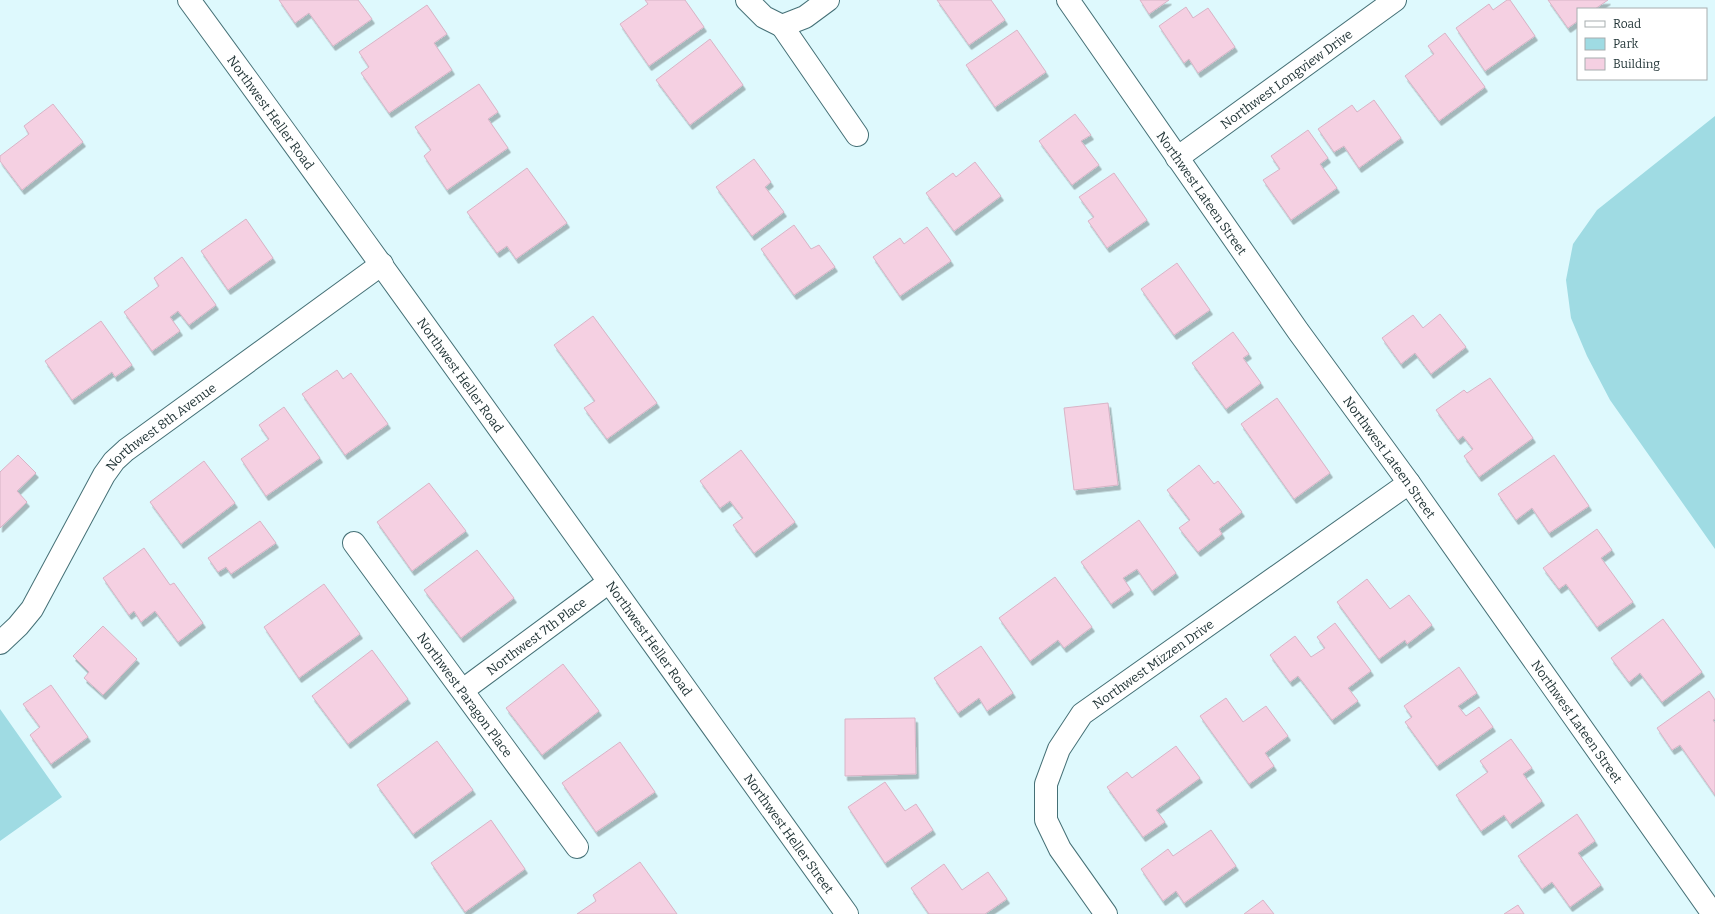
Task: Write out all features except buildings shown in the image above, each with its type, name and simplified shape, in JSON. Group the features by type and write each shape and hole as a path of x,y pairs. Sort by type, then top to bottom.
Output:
{"street":[{"name":"Northwest Heller Road","path":"189,0 382,264 731,752"},
{"path":"747,0 764,17 782,26 857,135"},
{"path":"782,26 805,17 828,0"},
{"name":"Northwest Lateen Street","path":"1068,0 1298,331 1409,482 1713,914"},
{"name":"Northwest Longview Drive","path":"1177,158 1396,0"},
{"name":"Northwest 8th Avenue","path":"0,643 18,626 32,609 104,475 114,461 126,450 382,264"},
{"name":"Northwest Mizzen Drive","path":"1106,914 1060,849 1046,820 1046,784 1059,749 1082,714 1409,482"},
{"name":"Northwest Paragon Place","path":"354,543 577,847"},
{"name":"Northwest 7th Place","path":"463,690 610,582"},
{"name":"Northwest Heller Street","path":"731,752 848,914"}],"green space":[{"path":"1715,116 1715,549 1610,400 1587,356 1571,318 1566,280 1573,244 1597,210"},
{"path":"0,709 62,797 0,841"}]}
